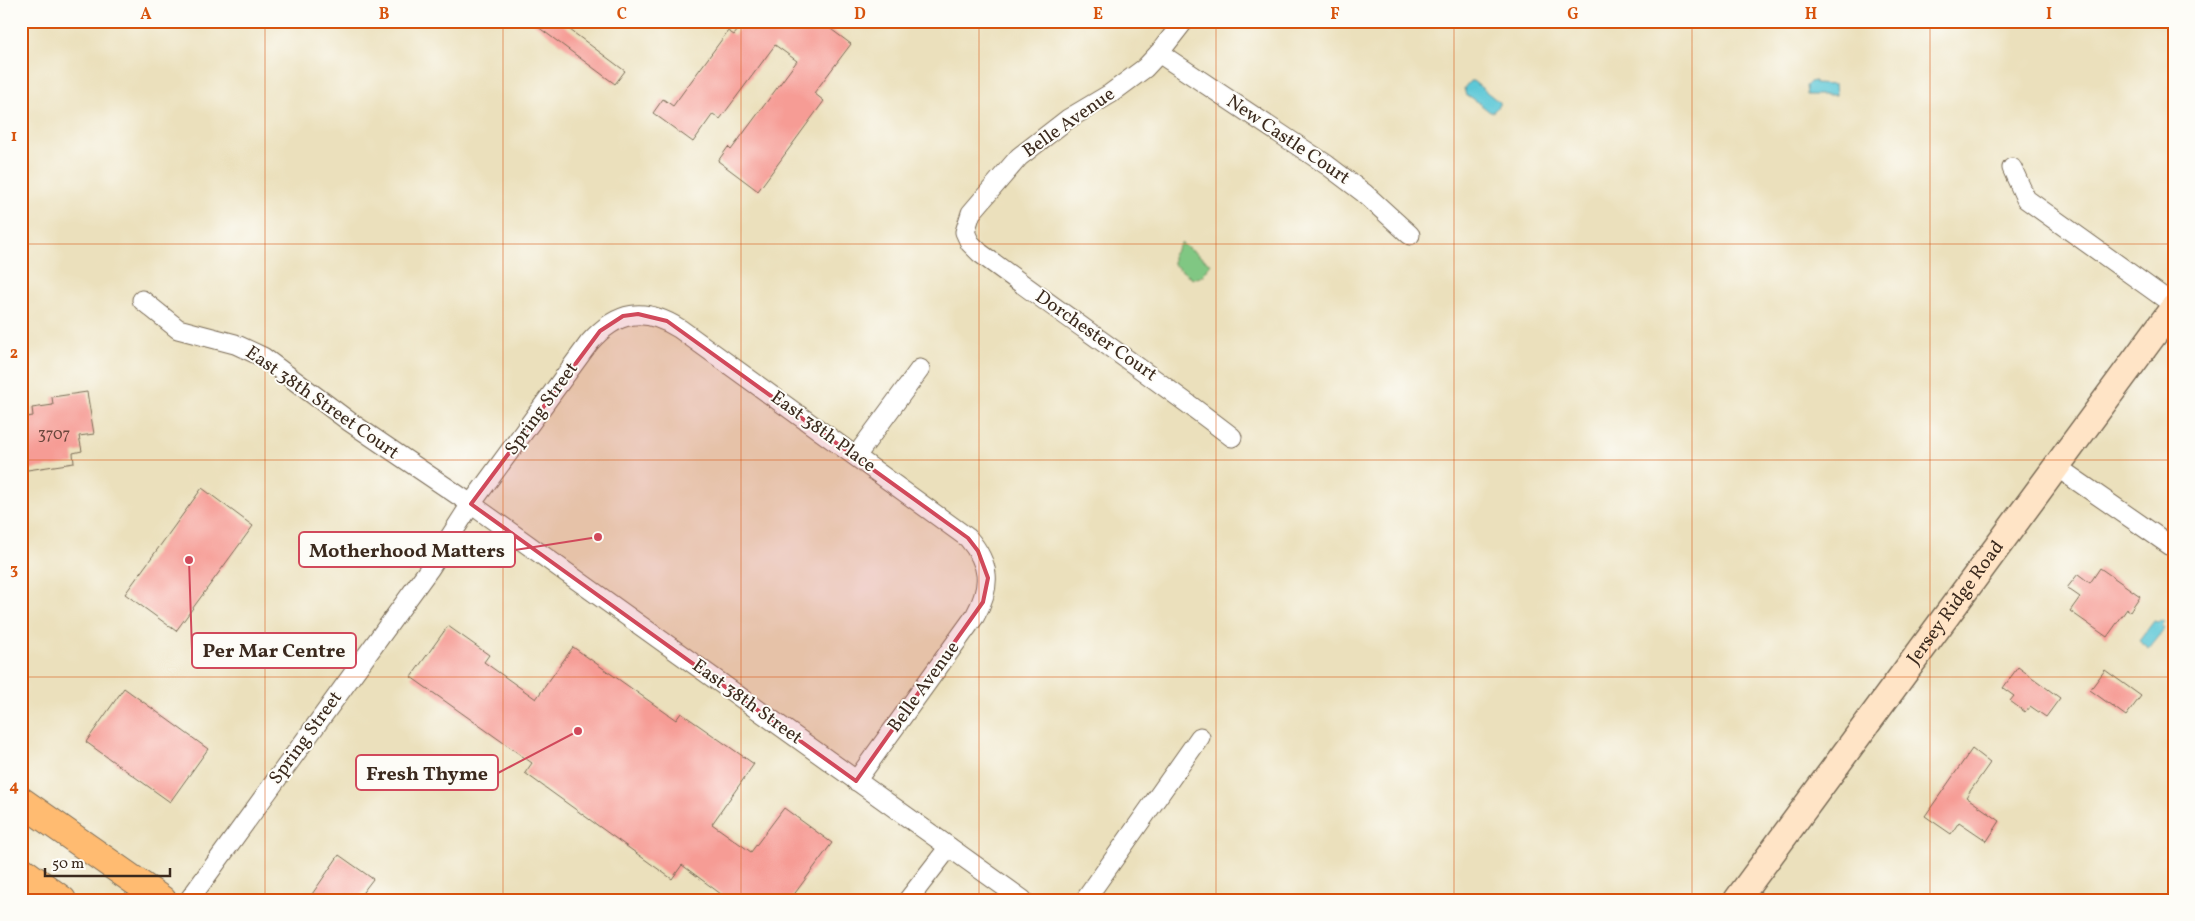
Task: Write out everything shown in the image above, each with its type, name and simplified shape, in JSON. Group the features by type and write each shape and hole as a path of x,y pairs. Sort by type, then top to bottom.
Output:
{"main road":[{"name":"Jersey Ridge Road","path":"1737,900 2174,306"},
{"path":"21,800 162,900"},
{"path":"21,870 62,900"}],"street":[{"name":"Belle Avenue","path":"965,232 966,223 975,208 1019,157 1068,118 1128,82 1160,53 1184,21"},
{"name":"New Castle Court","path":"1160,53 1327,164 1364,193 1410,235"},
{"path":"2012,168 2026,199 2174,306"},
{"name":"Dorchester Court","path":"965,232 970,243 980,253 1061,313 1163,384 1232,437"},
{"name":"East 38th Street Court","path":"142,300 178,329 235,344 263,357 350,422 472,504"},
{"name":"East 38th Place","path":"623,316 638,314 653,316 667,321 968,538 978,550 984,564 988,578 986,590"},
{"name":"Spring Street","path":"188,900 430,568 472,504 589,344 600,331 623,316"},
{"path":"856,456 920,369"},
{"path":"2057,467 2174,548"},
{"name":"East 38th Street","path":"472,504 1023,900"},
{"name":"Belle Avenue","path":"856,780 975,616 983,602 986,590"},
{"path":"1086,900 1200,738"},
{"path":"908,900 949,846"}],"highlighted area":[{"path":"638,314 667,321 968,538 978,551 988,578 983,602 856,781 471,504 600,331 623,316"}],"green space":[{"path":"1181,243 1211,264 1202,276 1193,279 1173,264 1173,255"}],"water":[{"path":"1470,81 1473,81 1499,102 1499,105 1493,112 1490,112 1471,97 1466,96 1464,88"},
{"path":"1815,81 1815,84 1835,85 1836,95 1807,95 1806,86 1810,82"},
{"path":"2160,620 2164,622 2162,625 2165,629 2149,649 2139,641 2154,621 2158,622"}],"building":[{"path":"530,21 558,21 625,71 615,84"},
{"path":"745,21 820,21 851,44 814,93 824,101 758,191 718,161 728,147 731,150 797,61 775,45 720,119 713,114 693,142 653,113 663,99 673,106 728,31 734,35"},
{"path":"87,392 94,434 79,436 82,451 73,453 74,463 21,471 21,418 33,416 32,408 53,405 52,397"},
{"path":"202,488 253,526 176,631 125,594"},
{"path":"2100,568 2140,596 2130,611 2127,609 2107,637 2070,611 2080,597 2067,588 2078,574 2090,583"},
{"path":"448,626 489,655 484,662 536,699 573,647 676,720 681,713 754,764 712,824 751,852 784,808 832,843 790,900 729,900 682,865 672,879 525,773 532,763 411,677"},
{"path":"2018,667 2060,698 2046,717 2030,706 2025,712 2010,701 2014,696 2003,688"},
{"path":"2105,670 2141,696 2126,716 2090,690"},
{"path":"124,688 208,749 170,802 86,742"},
{"path":"1972,749 1990,763 1966,797 2000,821 1987,841 1959,822 1951,834 1925,816"},
{"path":"339,855 373,879 357,900 308,900"}],"place":[{"name":"Motherhood Matters","path":"598,537"},
{"name":"Per Mar Centre","path":"189,560"},
{"name":"Fresh Thyme","path":"578,731"}]}
